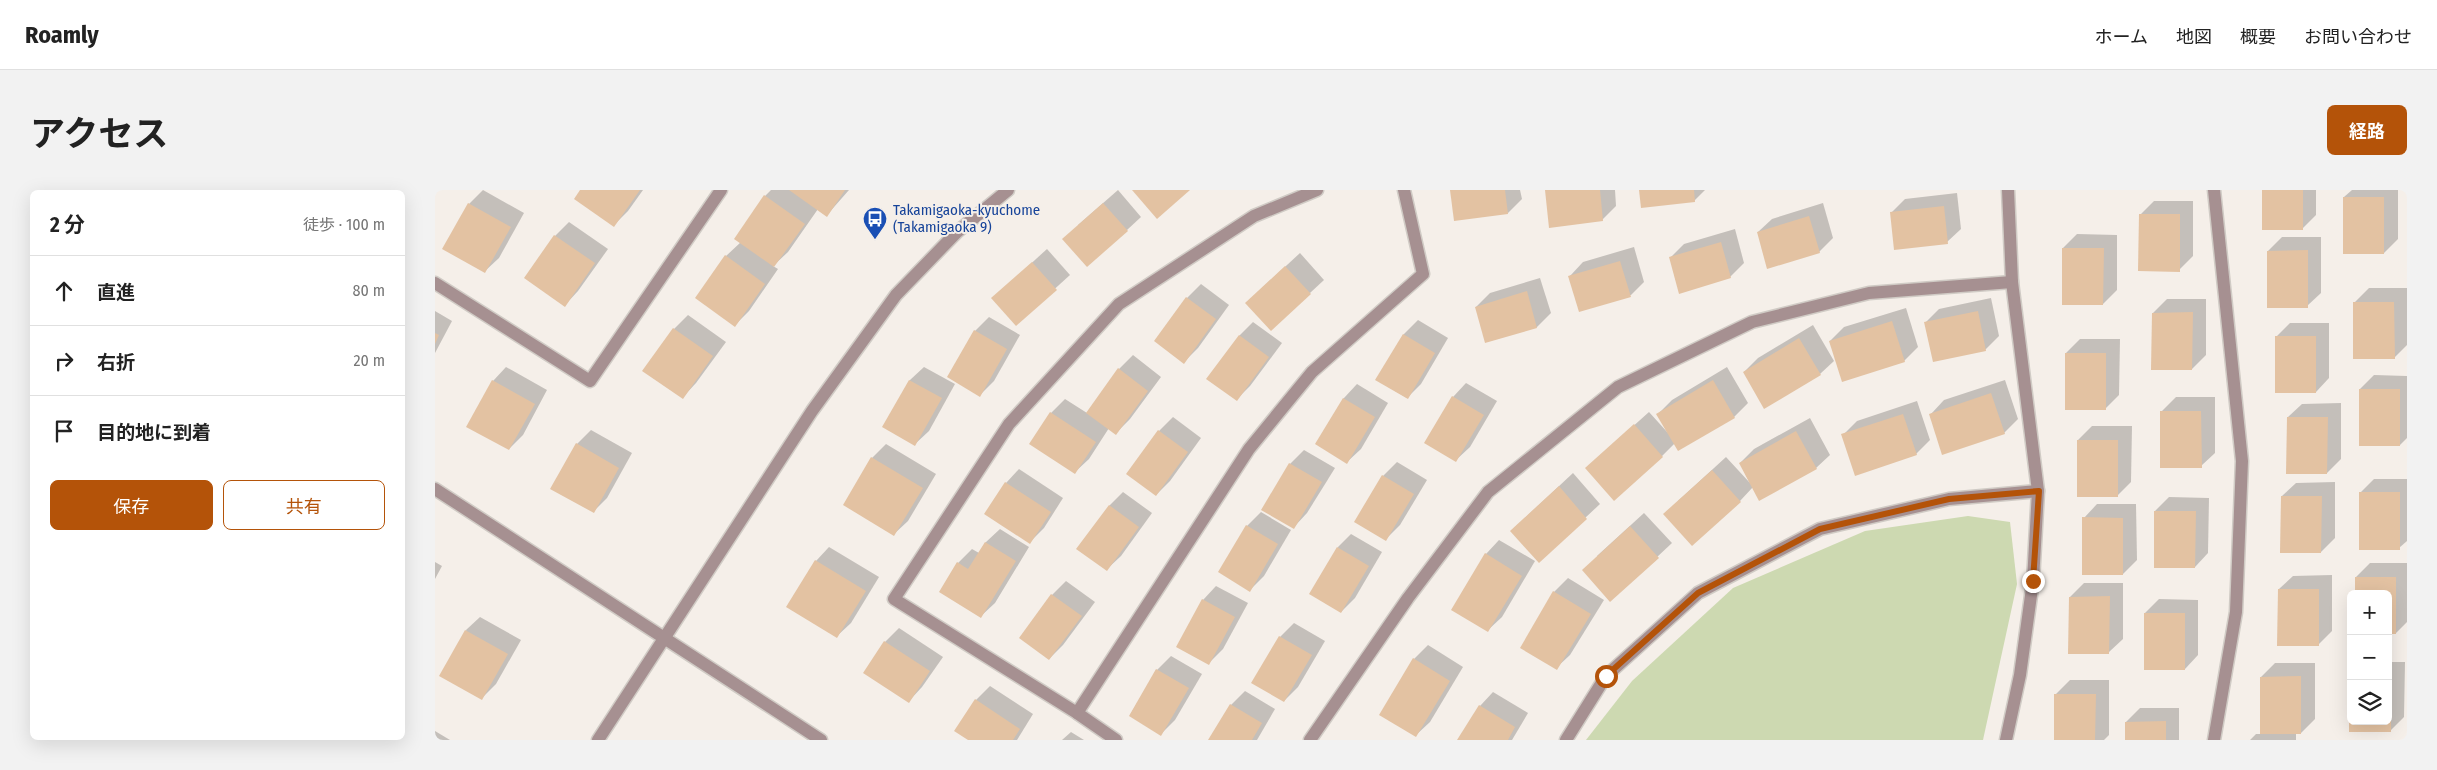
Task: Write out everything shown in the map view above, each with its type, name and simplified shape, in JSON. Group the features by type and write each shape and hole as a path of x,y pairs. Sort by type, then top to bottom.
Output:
{"street":[{"path":"435,283 590,381 721,190"},
{"path":"598,740 812,411 896,295 957,232 1008,190"},
{"path":"1116,740 1077,712 894,599 1009,424 1119,304 1254,216 1317,190"},
{"path":"1077,712 1249,449 1312,372 1423,274 1404,190"},
{"path":"2007,740 2020,675 2033,581 2039,491 2011,282 2009,190"},
{"path":"2214,190 2242,462 2235,612 2214,740"},
{"path":"1310,740 1407,598 1489,492 1618,386 1753,322 1869,293 2011,282"},
{"path":"435,489 821,740"},
{"path":"1565,740 1606,676 1698,593 1812,533 1820,529 1949,499 2039,491"}],"green space":[{"path":"1968,516 2010,522 2017,584 1983,740 1586,740 1632,681 1733,588 1865,531"}],"building":[{"path":"580,190 640,190 614,227 574,199"},
{"path":"789,190 845,190 827,217"},
{"path":"1132,190 1190,190 1157,219"},
{"path":"1450,190 1505,190 1508,214 1454,221"},
{"path":"1545,190 1600,190 1603,221 1549,228"},
{"path":"1639,190 1694,190 1695,202 1641,208"},
{"path":"2262,190 2303,190 2303,230 2262,230"},
{"path":"764,195 805,224 774,267 734,239"},
{"path":"2343,197 2384,197 2384,254 2343,254"},
{"path":"468,203 511,227 485,273 442,249"},
{"path":"1103,203 1128,231 1087,267 1062,239"},
{"path":"1944,206 1948,244 1894,250 1890,212"},
{"path":"2139,214 2180,214 2180,272 2138,271"},
{"path":"1809,216 1820,253 1767,269 1757,232"},
{"path":"554,235 595,263 565,307 524,278"},
{"path":"1721,242 1731,278 1679,294 1669,257"},
{"path":"2062,248 2104,248 2103,305 2062,305"},
{"path":"2308,250 2308,308 2267,308 2267,251"},
{"path":"725,255 765,284 735,327 695,298"},
{"path":"1620,261 1631,297 1579,312 1568,276"},
{"path":"1032,262 1057,290 1016,326 991,298"},
{"path":"1285,266 1311,294 1271,331 1245,303"},
{"path":"1527,291 1537,328 1485,343 1475,307"},
{"path":"1186,297 1216,319 1184,364 1154,341"},
{"path":"2353,302 2394,302 2395,359 2353,359"},
{"path":"1978,311 1986,351 1933,362 1924,322"},
{"path":"2193,312 2192,370 2151,370 2152,313"},
{"path":"1892,321 1905,362 1842,382 1829,341"},
{"path":"673,328 713,356 683,399 642,371"},
{"path":"974,330 1007,349 980,397 947,377"},
{"path":"435,333 439,335 435,344"},
{"path":"1403,334 1435,353 1408,399 1375,380"},
{"path":"1239,335 1269,357 1237,401 1206,379"},
{"path":"2275,336 2316,336 2316,393 2275,393"},
{"path":"1799,338 1821,375 1764,409 1743,372"},
{"path":"2065,353 2106,353 2106,410 2065,410"},
{"path":"1118,368 1148,391 1116,435 1086,413"},
{"path":"492,380 535,404 509,450 466,427"},
{"path":"909,380 942,398 915,446 882,427"},
{"path":"1713,380 1735,418 1678,451 1656,414"},
{"path":"2359,389 2400,389 2400,446 2359,446"},
{"path":"1991,393 2005,434 1942,455 1929,414"},
{"path":"1452,396 1484,415 1456,462 1424,443"},
{"path":"1343,398 1375,417 1347,464 1315,444"},
{"path":"2160,411 2201,411 2202,468 2160,468"},
{"path":"1050,412 1096,442 1075,474 1029,444"},
{"path":"1903,414 1917,455 1855,476 1841,434"},
{"path":"2287,417 2328,417 2327,474 2286,474"},
{"path":"1634,424 1663,457 1614,501 1585,468"},
{"path":"1158,430 1188,452 1156,496 1126,474"},
{"path":"1796,431 1817,469 1759,501 1739,463"},
{"path":"2077,440 2118,440 2118,497 2077,497"},
{"path":"576,443 619,468 594,513 550,489"},
{"path":"871,457 923,488 894,536 843,505"},
{"path":"1289,463 1322,482 1294,529 1261,510"},
{"path":"1712,470 1741,502 1692,546 1663,514"},
{"path":"1382,475 1414,494 1386,541 1354,522"},
{"path":"1005,482 1051,512 1030,544 984,514"},
{"path":"1559,486 1587,519 1539,563 1510,531"},
{"path":"2359,492 2400,492 2400,550 2359,550"},
{"path":"2281,496 2322,496 2321,553 2280,553"},
{"path":"1109,505 1139,527 1107,571 1076,549"},
{"path":"2154,511 2196,511 2195,568 2154,568"},
{"path":"2082,517 2123,518 2123,575 2082,575"},
{"path":"1246,525 1278,544 1250,592 1218,572"},
{"path":"1630,526 1659,558 1610,602 1582,570"},
{"path":"985,542 1016,561 981,618 939,592 957,562 968,569"},
{"path":"1337,547 1369,566 1341,613 1309,594"},
{"path":"1485,553 1522,576 1488,632 1451,610"},
{"path":"815,560 866,591 837,638 786,607"},
{"path":"2355,577 2396,577 2396,634 2392,634 2392,590 2355,590"},
{"path":"2278,589 2319,589 2319,646 2277,646"},
{"path":"1553,591 1591,614 1557,670 1520,648"},
{"path":"1051,594 1082,616 1049,660 1019,638"},
{"path":"2110,596 2109,654 2068,654 2069,597"},
{"path":"1202,599 1235,617 1209,665 1176,647"},
{"path":"2144,613 2185,613 2185,670 2144,670"},
{"path":"465,630 508,654 482,700 439,676"},
{"path":"1279,636 1312,655 1284,702 1251,683"},
{"path":"884,641 930,671 909,703 863,673"},
{"path":"1413,658 1450,681 1416,737 1379,715"},
{"path":"1156,669 1189,688 1161,736 1129,716"},
{"path":"2301,676 2301,734 2260,734 2260,677"},
{"path":"2054,694 2096,694 2095,740 2054,740"},
{"path":"975,699 1020,729 1013,740 968,740 954,731"},
{"path":"1230,704 1262,723 1252,740 1208,740"},
{"path":"1479,705 1515,727 1508,740 1457,740"},
{"path":"2166,721 2166,740 2125,740 2125,722"},
{"path":"2349,725 2391,725 2391,732 2349,732"}],"place":[{"name":"Takamigaoka-kyuchome (Takamigaoka 9)","path":"875,240"}],"route":[{"path":"1606,676 1698,593 1820,529 1949,499 2039,491 2033,581"}]}
